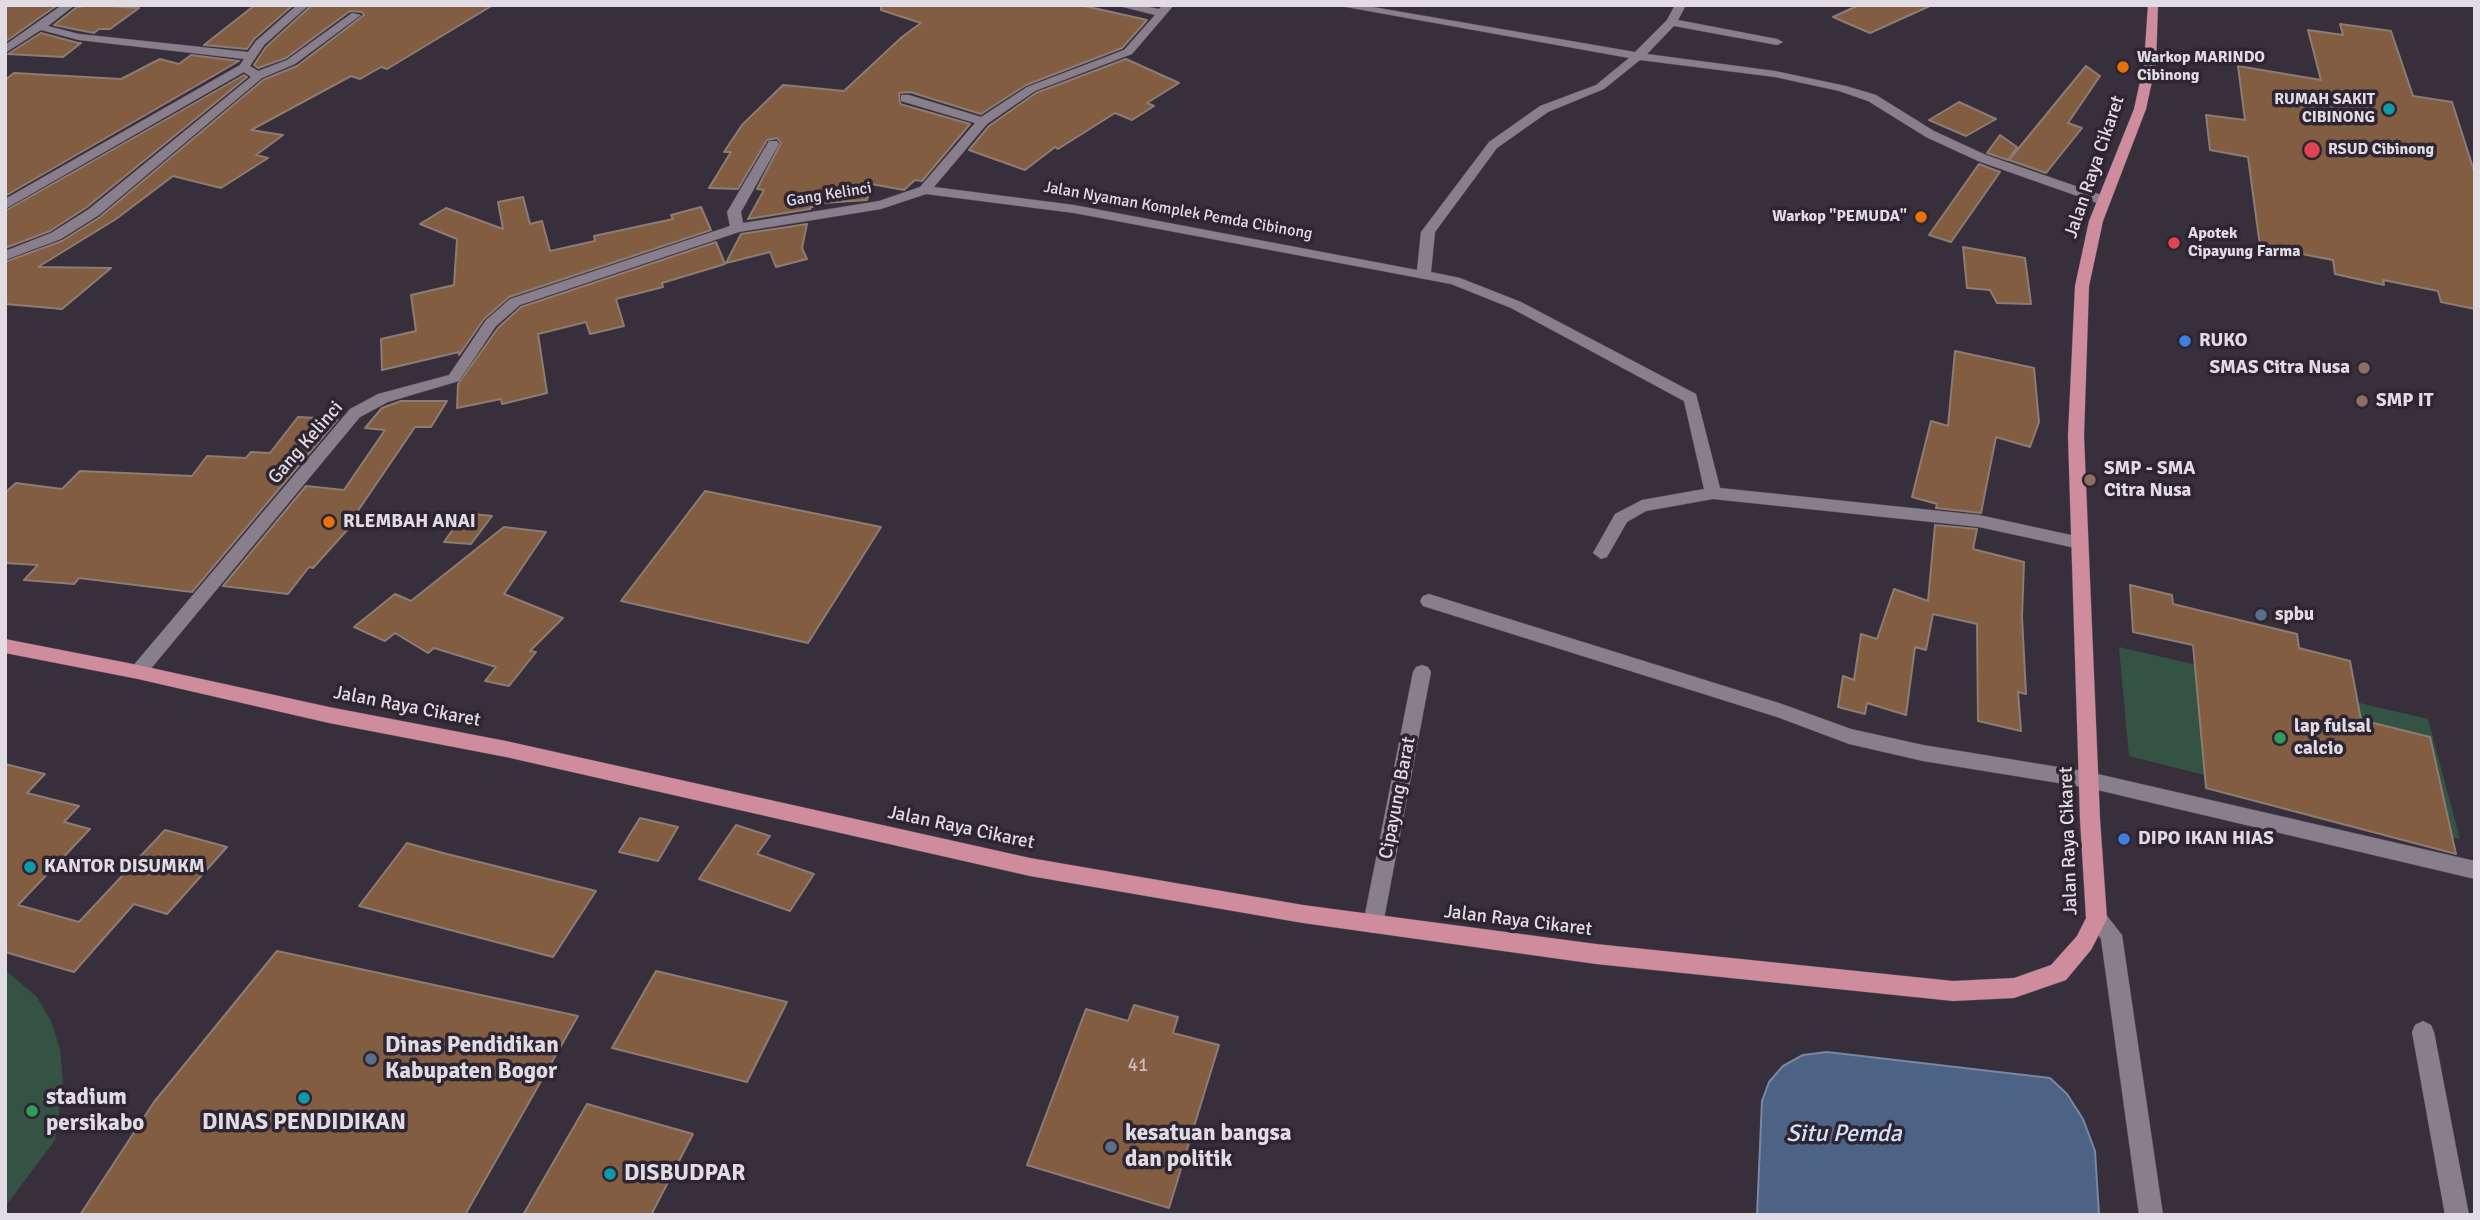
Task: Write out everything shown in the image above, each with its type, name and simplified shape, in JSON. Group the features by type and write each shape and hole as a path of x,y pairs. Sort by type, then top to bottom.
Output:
{"main road":[{"name":"Jalan Raya Cikaret","path":"5,646 138,672 329,715 519,752 1030,867 1373,924 1596,954 1953,991 2014,988 2058,973 2084,943 2097,919 2076,436 2082,286 2096,220 2140,108 2150,63 2153,5"}],"street":[{"path":"5,50 69,5"},
{"path":"5,205 247,61 260,43 304,5"},
{"path":"1120,5 1165,9"},
{"path":"1340,5 1638,55 1775,74 1842,88 1872,98 1930,134 1982,158 2105,201"},
{"path":"1424,273 1428,232 1493,145 1544,109 1600,87 1671,22 1681,5"},
{"path":"925,190 983,121 1031,89 1128,52 1165,9"},
{"path":"5,256 56,236 94,212 257,76 291,62 356,15"},
{"path":"1671,22 1777,42"},
{"path":"40,27 79,37 247,61 257,76"},
{"path":"905,98 983,121"},
{"path":"737,228 734,212 773,144"},
{"name":"Jalan Nyaman Komplek Pemda Cibinong","path":"925,190 1074,209 1424,273 1455,281 1516,305 1691,398 1713,494"},
{"name":"Gang Kelinci","path":"138,672 355,413 383,398 454,378 491,323 515,302 737,228 881,205 925,190"},
{"path":"1601,553 1621,518 1643,506 1713,494 1979,521 2080,542"},
{"path":"1429,601 1782,711 1849,736 1923,753 2089,780 2475,870"},
{"name":"Cipayung Barat","path":"1373,924 1422,673"},
{"path":"2097,919 2111,935 2151,1215"},
{"path":"2423,1031 2457,1215"}],"green space":[{"name":"lap fulsal calcio","path":"2119,647 2428,719 2460,839 2129,756"},
{"name":"stadium persikabo","path":"5,970 37,997 51,1021 60,1049 63,1082 55,1140 5,1207"}],"water":[{"name":"Situ Pemda","path":"1827,1052 2050,1078 2067,1094 2083,1119 2095,1151 2099,1215 1757,1215 1762,1101 1769,1082 1783,1066 1803,1055"}],"building":[{"path":"5,5 56,6 5,42"},
{"path":"94,5 139,8 110,29 99,29 94,33 54,25 77,7"},
{"path":"255,5 293,5 254,39 247,49 204,45"},
{"path":"312,5 493,5 387,69 381,67 360,79 351,76 251,130 283,135 256,155 268,158 221,188 173,176 116,219 38,267 111,268 62,309 5,304 5,262 62,241 100,217 263,80 297,66 364,15 362,12 350,11 286,58 258,68 254,65 266,47"},
{"path":"881,5 1080,5 1147,20 1122,48 1026,85 981,114 910,92 899,93 900,104 970,124 922,181 915,180 904,190 871,184 867,200 822,203 820,207 748,219 764,190 757,189 781,143 777,138 767,140 738,189 709,188 731,152 724,152 742,125 783,85 844,91 921,23 881,10"},
{"path":"1859,5 1932,5 1870,33 1833,17"},
{"path":"2340,24 2391,31 2413,96 2452,102 2475,174 2475,309 2441,302 2438,291 2383,280 2384,285 2335,274 2333,260 2260,246 2248,157 2210,150 2206,115 2245,120 2238,66 2321,80 2308,30 2343,35"},
{"path":"41,33 81,43 63,57 8,54"},
{"path":"191,55 239,61 5,196 5,80 14,73 121,79 160,59 179,64"},
{"path":"1126,59 1179,83 1147,103 1154,106 1132,120 1115,113 1058,149 1055,147 1025,170 969,150 989,126 1036,93"},
{"path":"2086,66 2100,76 2068,123 2082,128 2046,173 2009,160"},
{"path":"244,75 247,77 87,207 50,231 5,248 5,211"},
{"path":"1959,102 1996,119 1966,136 1929,120"},
{"path":"2000,135 2017,147 2008,160 1987,153"},
{"path":"1979,164 2000,172 1951,242 1929,235"},
{"path":"523,197 530,224 542,221 550,251 595,241 594,236 673,219 671,215 701,207 711,230 509,297 484,319 459,355 459,352 382,370 381,339 416,331 411,295 454,285 457,239 420,224 446,208 503,229 498,202"},
{"path":"807,224 802,248 807,259 776,267 770,252 726,263 741,234"},
{"path":"716,242 725,264 662,283 663,287 616,299 624,326 590,334 586,322 538,334 547,393 502,404 501,399 457,408 458,384 498,328 521,307"},
{"path":"1963,247 2025,258 2031,304 1997,303 1990,290 1967,288"},
{"path":"1955,351 2034,368 2039,422 2030,447 1996,437 1981,513 1936,508 1937,504 1912,497 1931,421 1948,426"},
{"path":"401,401 447,401 431,427 415,427 353,518 357,519 313,568 309,567 288,594 223,586 306,486 344,490 385,430 365,428 382,408"},
{"path":"298,417 338,419 192,592 79,578 74,584 24,580 38,565 5,563 5,493 16,483 62,489 80,471 192,476 207,456 246,458 251,452 270,453"},
{"path":"705,491 881,527 808,643 621,601"},
{"path":"465,513 492,516 471,544 444,542"},
{"path":"1935,525 1977,529 1973,549 2024,562 2022,617 2026,694 2018,692 2021,731 1978,721 1977,624 1933,614 1926,650 1915,647 1906,715 1867,703 1865,714 1838,707 1843,676 1854,680 1861,634 1877,639 1894,589 1928,601"},
{"path":"504,527 546,532 504,594 563,618 530,651 536,652 509,686 485,681 496,667 434,648 428,653 395,633 385,641 354,627 395,594 411,601"},
{"name":"lap fulsal calcio","path":"2130,585 2172,595 2173,604 2297,634 2299,648 2350,661 2361,720 2430,737 2456,854 2206,788 2193,645 2133,632"},
{"name":"KANTOR DISUMKM","path":"5,764 45,774 27,793 79,806 64,822 90,829 18,905 79,922 165,830 227,847 167,914 134,904 74,972 5,952"},
{"path":"640,818 678,827 658,861 619,852"},
{"path":"736,825 770,836 757,854 814,874 790,911 699,879"},
{"path":"407,843 596,891 553,957 359,906"},
{"name":"Dinas Pendidikan Kabupaten Bogor","path":"277,951 578,1016 465,1215 80,1215 154,1102"},
{"path":"656,971 787,1002 747,1082 612,1048"},
{"path":"1134,1005 1178,1017 1173,1033 1219,1045 1169,1208 1027,1165 1086,1009 1128,1021"},
{"name":"DISBUDPAR","path":"587,1104 693,1134 651,1215 523,1215"}],"place":[{"name":"Warkop MARINDO Cibinong","path":"2123,67"},
{"name":"RUMAH SAKIT CIBINONG","path":"2389,109"},
{"name":"RSUD Cibinong","path":"2312,150"},
{"name":"Warkop \"PEMUDA\"","path":"1921,217"},
{"name":"Apotek Cipayung Farma","path":"2174,243"},
{"name":"RUKO","path":"2185,341"},
{"name":"SMAS Citra Nusa","path":"2364,368"},
{"name":"SMP IT","path":"2362,401"},
{"name":"SMP - SMA Citra Nusa","path":"2090,480"},
{"name":"RLEMBAH ANAI","path":"329,522"},
{"name":"spbu","path":"2261,615"},
{"name":"lap fulsal calcio","path":"2280,738"},
{"name":"DIPO IKAN HIAS","path":"2124,839"},
{"name":"KANTOR DISUMKM","path":"30,867"},
{"name":"Dinas Pendidikan Kabupaten Bogor","path":"371,1059"},
{"name":"DINAS PENDIDIKAN","path":"304,1098"},
{"name":"stadium persikabo","path":"32,1111"},
{"name":"kesatuan bangsa dan politik","path":"1111,1147"},
{"name":"DISBUDPAR","path":"610,1174"}]}
